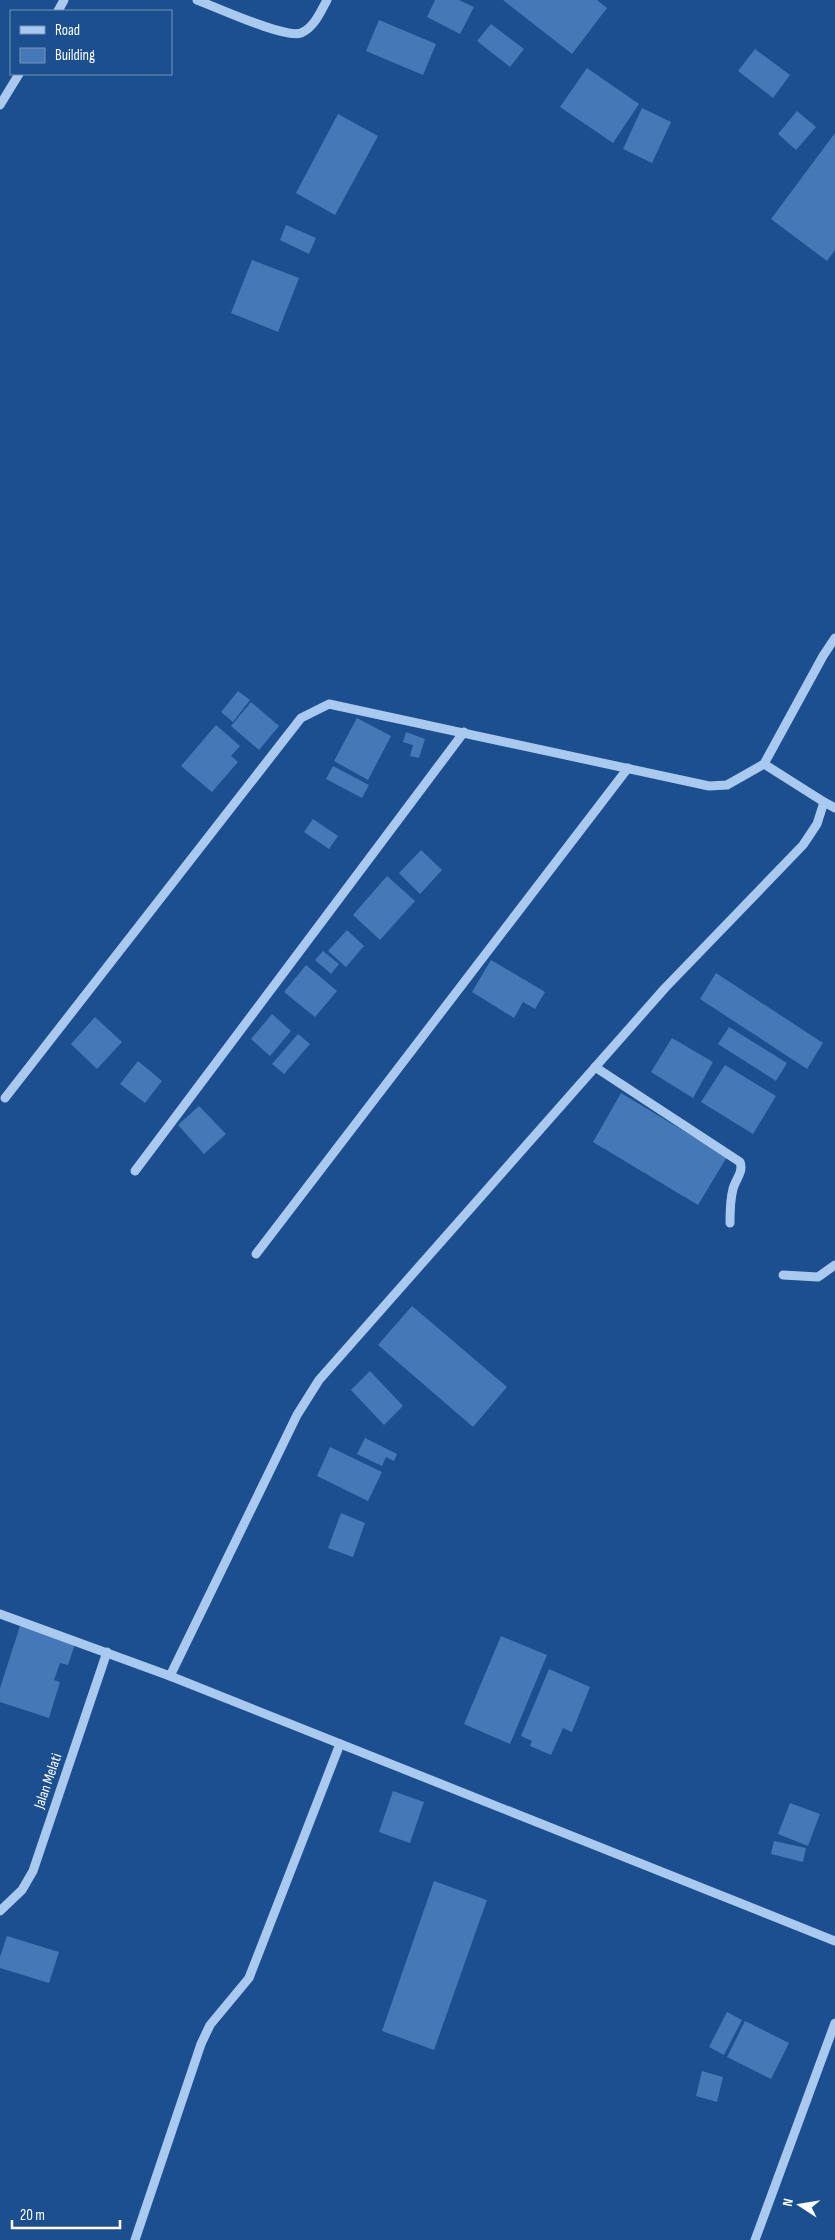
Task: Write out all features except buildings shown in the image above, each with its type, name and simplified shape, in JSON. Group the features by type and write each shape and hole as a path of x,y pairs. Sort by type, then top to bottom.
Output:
{"street":[{"path":"197,0 278,32 294,35 313,24 328,0"},
{"path":"0,105 18,75"},
{"path":"5,1098 301,718 329,704 709,786 727,785 764,764 835,638"},
{"path":"135,1170 464,732"},
{"path":"764,764 835,808"},
{"path":"256,1254 628,768"},
{"path":"170,1676 297,1416 319,1380 665,988 803,845 817,824 824,802"},
{"path":"595,1067 740,1162 741,1172 734,1187 730,1208 730,1223"},
{"path":"783,1275 818,1277 835,1265"},
{"path":"0,1614 170,1676 835,1941"},
{"name":"Jalan Melati","path":"0,1911 22,1890 33,1871 107,1652"},
{"path":"134,2240 201,2044 210,2025 249,1978 340,1744"},
{"path":"755,2240 835,2023"}]}
